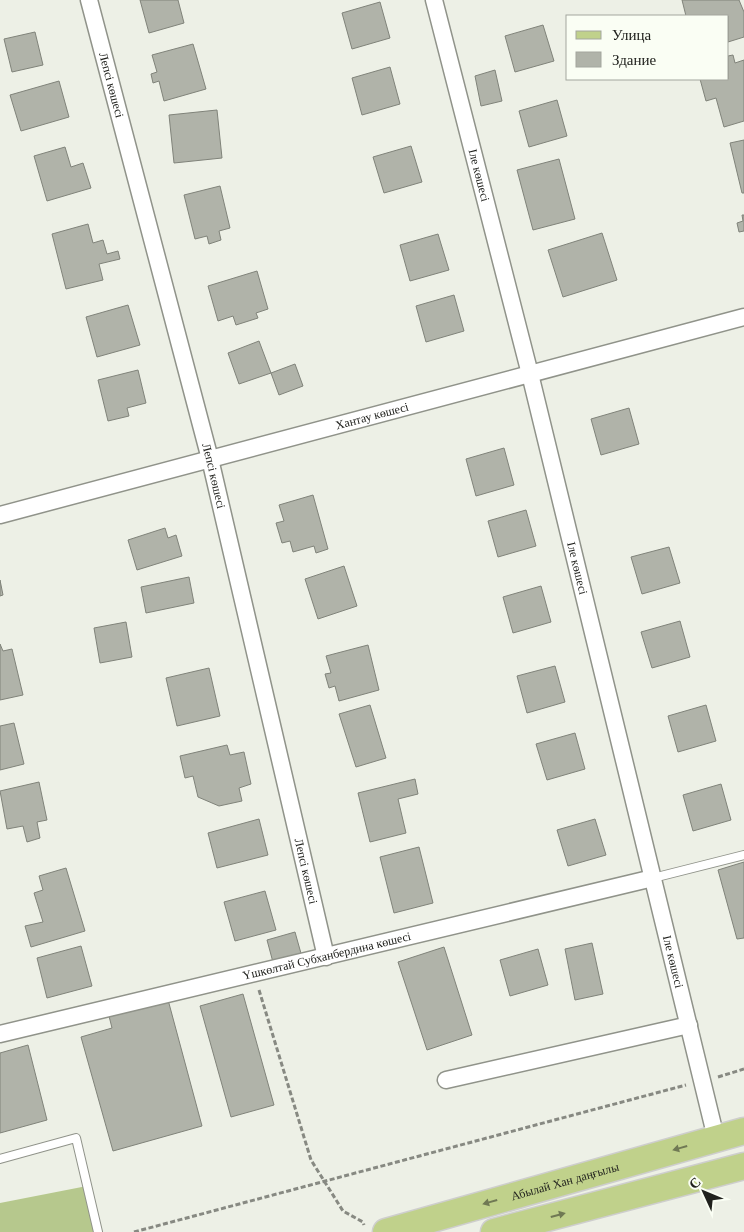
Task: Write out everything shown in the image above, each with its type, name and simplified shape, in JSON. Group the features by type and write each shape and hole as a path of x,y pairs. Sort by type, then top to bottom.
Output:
{"main road":[{"name":"Абылай Хан даңғылы","path":"386,1232 744,1131"},
{"path":"494,1232 744,1166"}],"street":[{"name":"Лепсі көшесі","path":"89,0 210,459 326,957"},
{"name":"Іле көшесі","path":"434,0 530,374 716,1138"},
{"name":"Хантау көшесі","path":"0,515 744,317"},
{"name":"Үшкөлтай Субханбердина көшесі","path":"0,1034 653,878"},
{"path":"446,1080 689,1025"}],"lane":[{"path":"653,878 744,855"},
{"path":"0,1159 76,1138 98,1232"}],"path":[{"path":"254,974 310,1160 343,1211 363,1222"},
{"path":"134,1232 322,1180 744,1069"}],"green space":[{"path":"87,1186 98,1232 0,1232 0,1203"}],"building":[{"path":"140,0 178,0 184,23 149,33"},
{"path":"682,0 739,0 744,12 744,37 729,42 729,15 686,15"},
{"path":"380,2 390,38 352,49 342,13"},
{"path":"543,25 554,61 515,72 505,36"},
{"path":"35,32 43,65 12,72 4,39"},
{"path":"193,44 206,89 164,101 159,81 153,83 151,74 157,72 152,55"},
{"path":"733,55 735,63 744,60 744,121 724,127 716,98 706,101 700,80 729,80 729,56"},
{"path":"390,67 400,104 362,115 352,78"},
{"path":"495,70 502,101 481,106 475,76"},
{"path":"59,81 69,117 21,131 10,95"},
{"path":"557,100 567,136 529,147 519,111"},
{"path":"217,110 222,158 174,163 169,115"},
{"path":"744,140 744,193 742,193 730,143"},
{"path":"411,146 422,182 384,193 373,157"},
{"path":"65,147 71,167 83,163 91,188 47,201 34,156"},
{"path":"559,159 575,219 533,230 517,170"},
{"path":"220,186 230,228 219,231 221,240 209,244 207,236 195,239 184,195"},
{"path":"742,215 744,215 744,231 739,232 737,223 743,221"},
{"path":"88,224 93,243 103,240 107,254 118,251 120,259 99,264 103,280 66,289 52,234"},
{"path":"602,233 617,280 563,297 548,250"},
{"path":"438,234 449,270 410,281 400,245"},
{"path":"257,271 268,309 256,313 258,318 236,325 233,316 218,321 208,286"},
{"path":"454,295 464,331 426,342 416,306"},
{"path":"128,305 140,345 97,357 86,317"},
{"path":"259,341 271,373 239,384 228,353"},
{"path":"295,364 303,386 279,395 271,373"},
{"path":"138,370 146,403 127,408 129,416 108,421 98,380"},
{"path":"629,408 639,444 601,455 591,419"},
{"path":"504,448 514,485 476,496 466,459"},
{"path":"313,495 328,549 316,553 314,546 293,552 290,541 282,543 276,523 284,521 279,505"},
{"path":"526,510 536,546 498,557 488,521"},
{"path":"165,528 168,538 176,535 182,556 137,570 128,540"},
{"path":"669,547 680,583 642,594 631,557"},
{"path":"344,566 357,606 318,619 305,579"},
{"path":"189,577 194,603 146,613 141,587"},
{"path":"0,580 3,595 0,596"},
{"path":"541,586 551,622 513,633 503,597"},
{"path":"680,621 690,657 652,668 641,632"},
{"path":"126,622 132,657 100,663 94,628"},
{"path":"0,644 3,651 12,649 23,695 0,700"},
{"path":"368,645 379,690 339,701 335,686 329,688 325,674 331,673 326,656"},
{"path":"555,666 565,702 527,713 517,676"},
{"path":"209,668 220,716 177,726 166,678"},
{"path":"370,705 386,758 356,767 339,714"},
{"path":"706,705 716,741 678,752 668,716"},
{"path":"14,723 24,764 0,770 0,726"},
{"path":"575,733 585,769 547,780 536,744"},
{"path":"227,745 230,755 244,752 251,784 239,788 242,801 219,806 198,797 193,776 185,778 180,756"},
{"path":"415,779 418,794 398,799 406,833 370,842 358,793"},
{"path":"39,782 47,820 37,822 40,838 27,842 23,826 7,829 0,791"},
{"path":"721,784 731,820 693,831 683,795"},
{"path":"259,819 268,855 217,868 208,833"},
{"path":"595,819 606,855 568,866 557,830"},
{"path":"419,847 433,903 394,913 380,857"},
{"path":"744,862 744,938 737,939 718,870"},
{"path":"66,868 85,931 31,947 25,926 43,922 34,893 43,890 39,876"},
{"path":"265,891 276,930 235,941 224,902"},
{"path":"295,932 302,957 274,966 267,940"},
{"path":"592,943 603,994 575,1000 565,949"},
{"path":"81,946 92,986 47,998 37,958"},
{"path":"444,947 472,1035 427,1050 398,962"},
{"path":"538,949 548,985 510,996 500,960"},
{"path":"243,994 274,1105 231,1117 200,1006"},
{"path":"167,996 202,1126 113,1151 81,1037 112,1028 108,1012"},
{"path":"28,1045 47,1120 0,1133 0,1053"}]}
